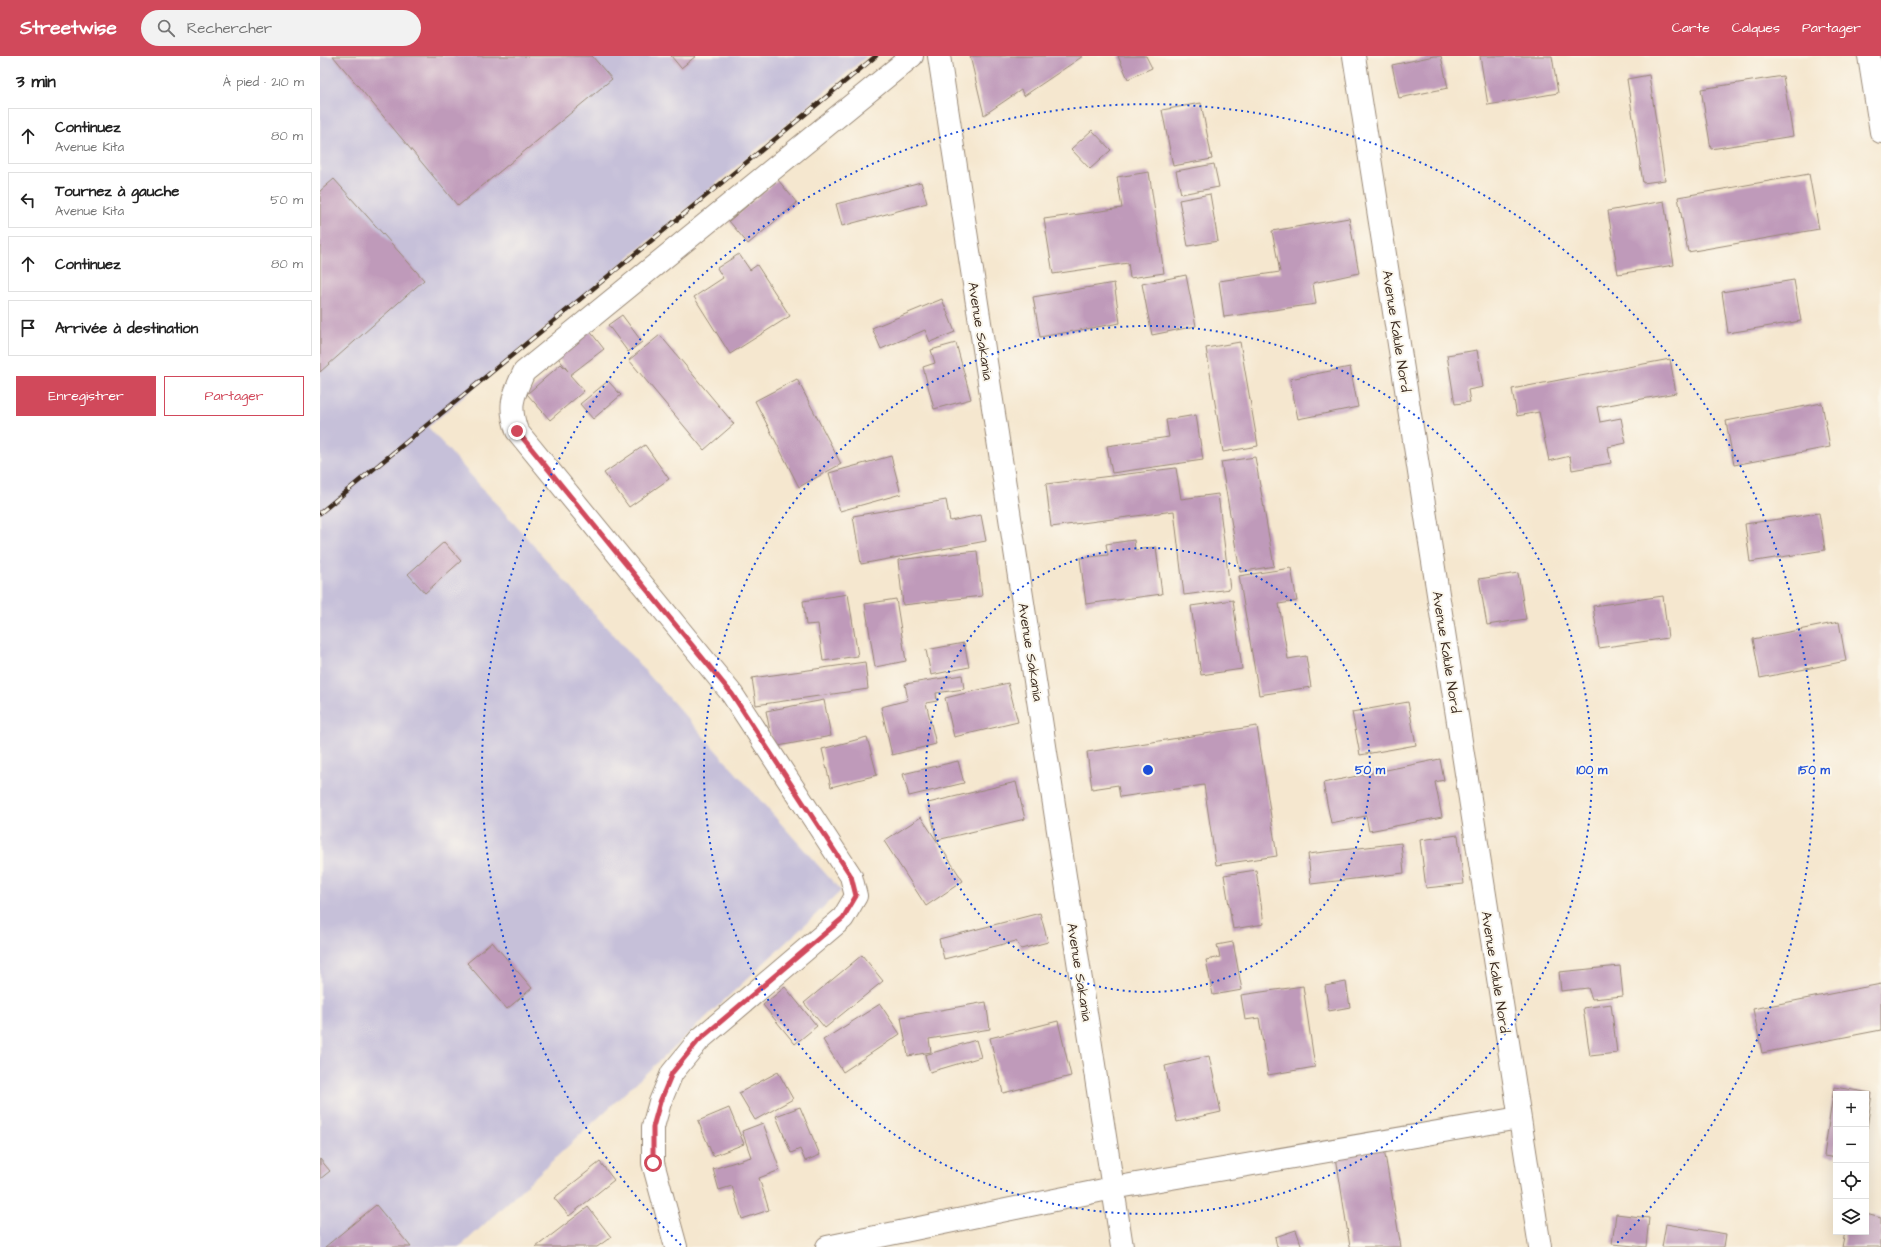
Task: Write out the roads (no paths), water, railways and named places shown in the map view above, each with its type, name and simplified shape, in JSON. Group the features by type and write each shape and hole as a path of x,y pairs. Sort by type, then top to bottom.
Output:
{"street":[{"path":"676,1247 653,1163 653,1127 660,1102 672,1073 699,1040 843,918 856,896 851,876 732,694 517,431 512,416 513,397 524,372 912,56"},
{"name":"Avenue Sakania","path":"939,56 1122,1247"},
{"name":"Avenue Kalule Nord","path":"1354,56 1540,1247"},
{"path":"1869,56 1881,132"},
{"path":"827,1247 1113,1188 1519,1118"}],"railway":[{"path":"320,513 876,56"}]}
